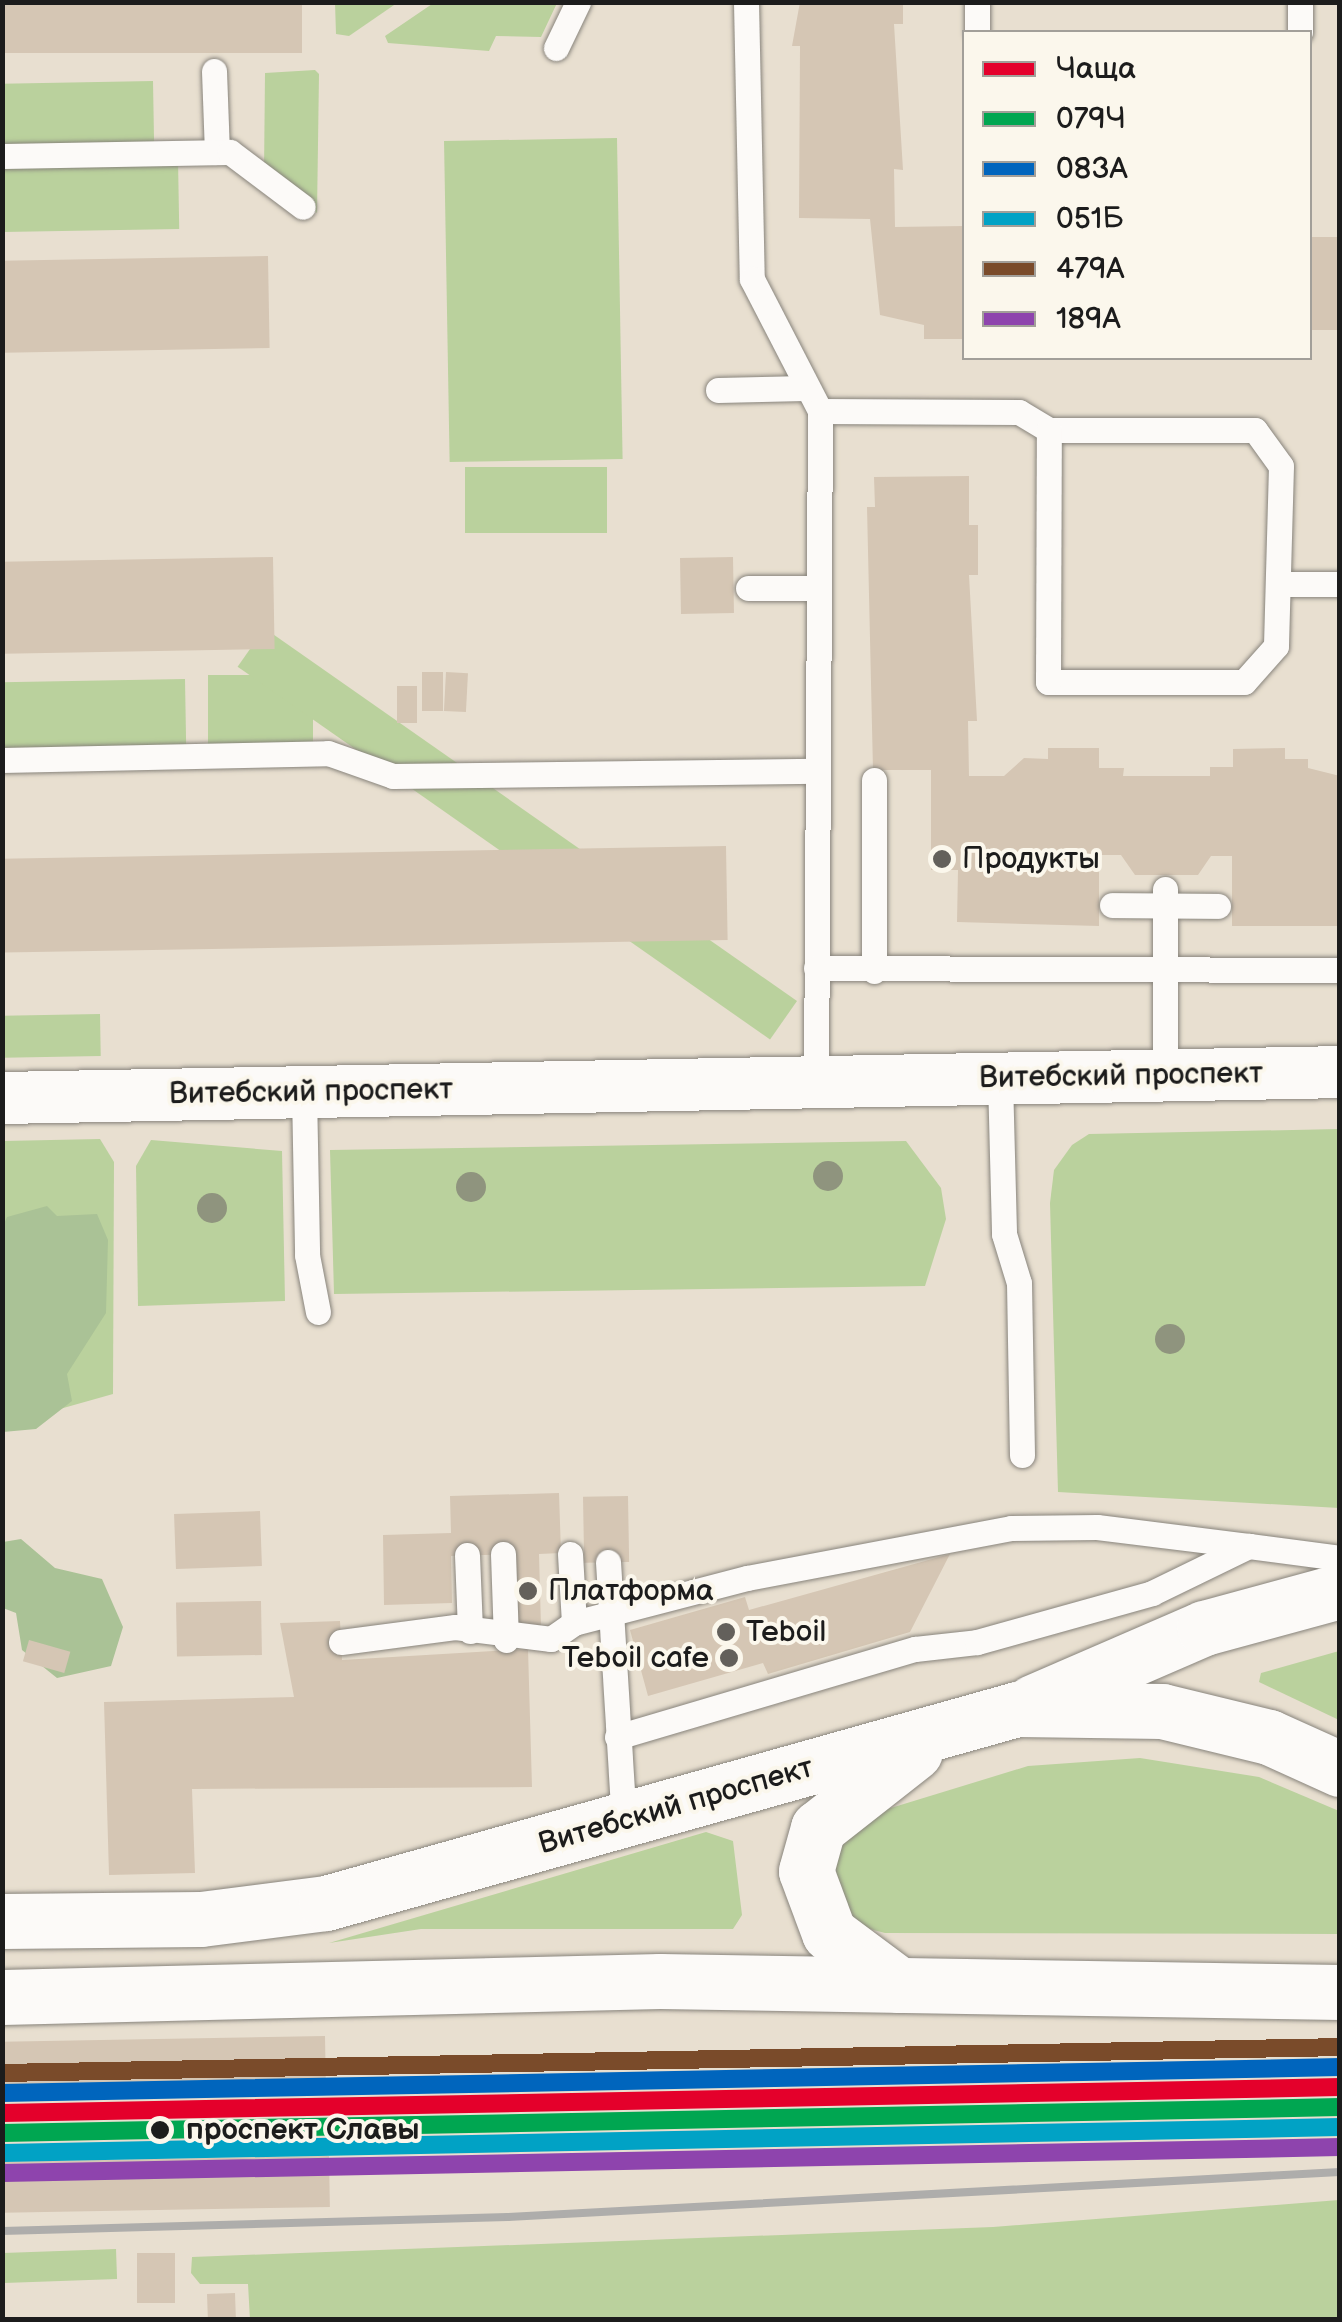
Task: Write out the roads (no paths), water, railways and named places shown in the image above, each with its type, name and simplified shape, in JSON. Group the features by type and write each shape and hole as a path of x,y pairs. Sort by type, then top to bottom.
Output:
{"main road":[{"path":"1017,1709 1186,1635 1340,1590"},
{"name":"Витебский проспект","path":"2,1921 201,1918 308,1906 1017,1709 1162,1711 1268,1737 1340,1768"},
{"path":"899,1985 817,1916 809,1846 843,1804 946,1730"},
{"path":"1215,1990 1340,1968"},
{"path":"2,1997 249,1998 494,1982 1340,1992"}],"street":[{"name":"Витебский проспект","path":"2,1098 1340,1072"}],"lane":[{"path":"556,48 578,2"},
{"path":"746,2 748,256 805,388 820,411 816,1082"},
{"path":"977,2 977,30"},
{"path":"1300,2 1300,30"},
{"path":"214,70 217,152"},
{"path":"2,156 230,152 302,207"},
{"path":"718,390 805,388"},
{"path":"820,411 1018,412 1050,430 1255,430 1280,466 1276,650 1244,682 1048,682 1050,430"},
{"path":"1278,584 1340,584"},
{"path":"748,588 819,588"},
{"path":"2,760 328,753 392,776 818,772"},
{"path":"874,780 874,971"},
{"path":"1165,897 1165,1076"},
{"path":"1112,905 1165,897 1218,906"},
{"path":"816,968 1340,970"},
{"path":"1000,1079 1004,1234 1019,1283 1022,1454"},
{"path":"304,1092 307,1256 318,1312"},
{"path":"341,1642 419,1630 470,1630 506,1640 552,1639 574,1622 610,1616 747,1578 1011,1528 1086,1526 1340,1558"},
{"path":"617,1737 916,1648 977,1642 1152,1593 1249,1546"},
{"path":"502,1554 506,1640"},
{"path":"570,1554 574,1622"},
{"path":"467,1555 470,1630"},
{"path":"608,1562 624,1820"},
{"path":"419,1604 419,1630"}],"railway":[{"path":"2,2231 508,2217 1340,2172"}],"place":[{"name":"Продукты","path":"942,859"},
{"name":"Платформа","path":"528,1591"},
{"name":"Teboil","path":"726,1632"},
{"name":"Teboil cafe","path":"729,1658"},
{"name":"проспект Славы","path":"160,2130"}]}
